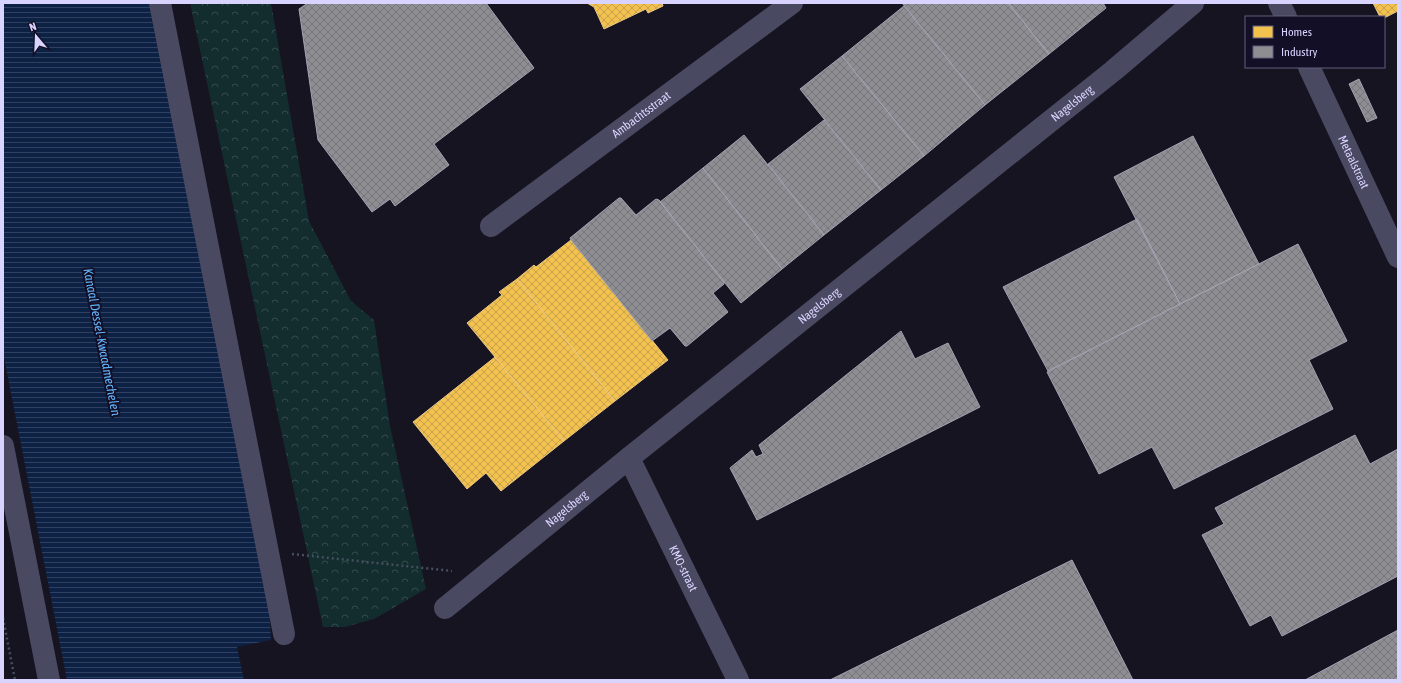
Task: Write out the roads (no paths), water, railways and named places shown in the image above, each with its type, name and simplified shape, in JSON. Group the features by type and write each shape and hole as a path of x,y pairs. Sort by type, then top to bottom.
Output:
{"street":[{"path":"160,3 284,634"},
{"name":"Ambachtsstraat","path":"491,226 792,3"},
{"name":"Nagelsberg","path":"445,608 629,458 1106,76 1193,3"},
{"path":"1279,3 1286,16"},
{"name":"Metaalstraat","path":"1309,68 1398,257"},
{"path":"3,446 49,680"},
{"name":"KMO-straat","path":"629,458 738,680"}],"water":[{"name":"Kanaal Dessel-Kwaadmechelen","path":"3,3 150,3 269,606 271,640 237,647 244,680 67,680 3,352"}]}
